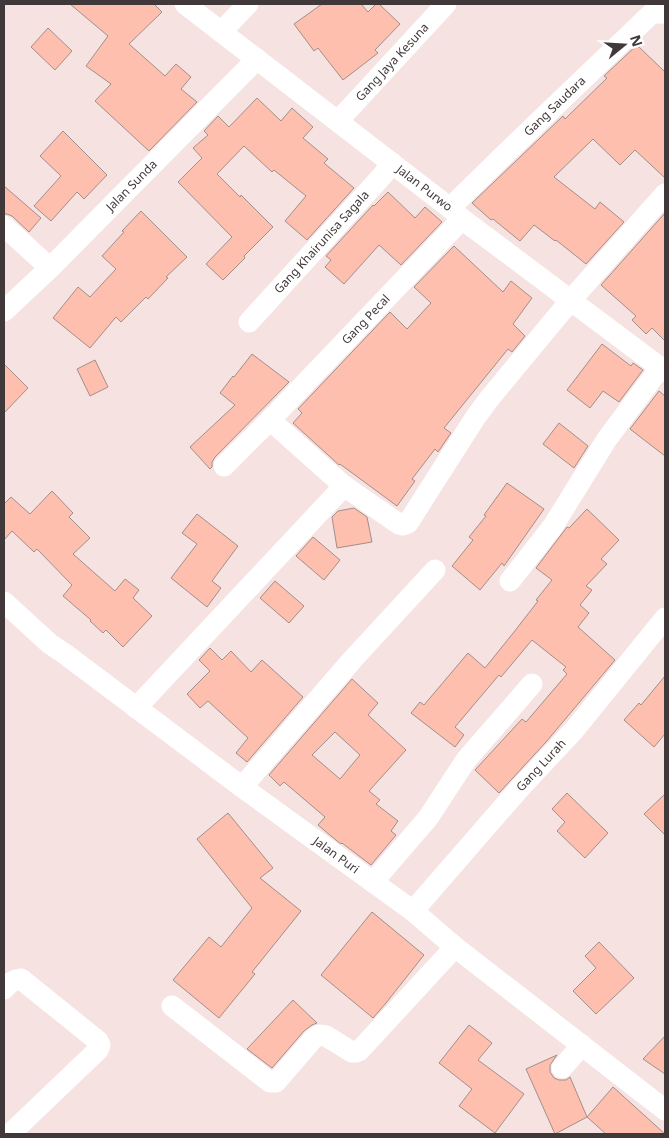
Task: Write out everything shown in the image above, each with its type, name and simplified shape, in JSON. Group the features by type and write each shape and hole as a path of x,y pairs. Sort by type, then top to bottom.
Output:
{"street":[{"name":"Jalan Purwo","path":"185,4 456,213 663,369"},
{"path":"221,32 248,4"},
{"name":"Gang Jaya Kesuna","path":"338,121 446,4"},
{"name":"Gang Saudara","path":"456,213 504,155 651,14 665,13"},
{"name":"Jalan Sunda","path":"4,311 50,268 257,59"},
{"name":"Gang Khairunisa Sagala","path":"249,322 392,163"},
{"path":"270,420 344,486 399,524 408,523 475,418 570,300 665,194"},
{"name":"Gang Pecal","path":"224,466 270,420 456,213"},
{"path":"4,226 50,268"},
{"path":"510,581 553,526 608,438 663,369"},
{"path":"136,708 344,486"},
{"path":"242,787 353,659 435,570"},
{"name":"Jalan Puri","path":"4,602 58,649 242,787 413,911 456,947 665,1110"},
{"name":"Gang Lurah","path":"413,911 519,789 575,729 665,618"},
{"path":"373,882 428,818 466,760 532,684"},
{"path":"172,1006 270,1082 276,1082 313,1039 319,1035 326,1036 352,1052 360,1050 456,947"},
{"path":"4,989 15,979 21,979 98,1041 100,1045 98,1050 10,1134"},
{"path":"562,1068 582,1045"}],"building":[{"path":"70,4 154,4 162,12 129,44 165,76 176,64 191,77 181,89 197,102 149,151 95,101 111,84 86,66 108,36"},
{"path":"322,4 361,4 368,12 376,4 379,4 400,24 375,50 378,53 343,80 318,48 314,51 294,24"},
{"path":"48,28 72,51 55,70 31,47"},
{"path":"637,45 665,72 665,178 635,150 620,165 593,139 554,177 595,209 600,202 624,222 586,264 534,225 520,241 493,219 491,220 472,203 563,116 565,119 607,78 604,76"},
{"path":"257,98 281,121 292,108 313,127 303,138 328,159 324,163 354,188 307,240 285,221 306,196 274,170 272,172 244,146 217,174 273,227 223,280 206,264 232,237 178,182 202,158 193,148 208,135 204,131 218,116 229,127"},
{"path":"63,131 107,175 84,199 77,192 51,221 34,206 61,176 40,156"},
{"path":"4,186 41,218 29,232 12,216 4,214"},
{"path":"388,192 415,218 425,207 442,222 401,265 379,245 344,284 325,267 331,260 326,256 373,205"},
{"path":"141,211 187,257 166,277 168,278 148,299 146,297 121,322 116,317 90,348 53,318 78,287 90,297 116,269 102,256"},
{"path":"665,213 665,341 652,328 646,334 632,320 636,316 601,285"},
{"path":"454,246 503,292 511,281 532,298 513,324 525,336 512,352 508,349 444,428 451,433 438,452 435,449 412,479 415,481 397,506 339,465 293,423 302,413 298,409 390,312 407,329 431,303 414,287"},
{"path":"602,344 631,366 633,363 643,370 619,402 603,391 590,408 567,390"},
{"path":"252,354 289,382 215,457 210,469 190,447 235,405 220,393"},
{"path":"95,360 108,387 90,396 77,369"},
{"path":"4,364 28,388 4,413"},
{"path":"659,391 665,396 665,456 630,429"},
{"path":"559,423 588,446 574,468 543,444"},
{"path":"507,483 544,509 504,566 502,563 480,590 452,566 473,540 469,537 486,516 484,515"},
{"path":"52,491 73,513 69,517 90,538 73,554 115,591 125,579 139,590 133,598 152,616 123,647 106,630 103,633 63,596 72,585 37,549 34,552 12,531 4,540 4,504 11,497 30,514"},
{"path":"354,508 367,517 372,542 337,548 332,517 338,511"},
{"path":"587,509 619,540 601,559 607,564 586,586 592,590 580,605 589,613 578,627 615,660 546,742 499,793 475,770 522,719 526,722 567,674 563,670 566,667 532,640 501,677 499,675 455,727 464,735 455,747 411,713 420,702 424,705 468,653 485,668 538,601 536,600 552,580 536,568 567,527 569,528"},
{"path":"197,514 238,546 212,581 221,588 207,607 171,578 197,544 182,533"},
{"path":"313,537 340,560 324,580 296,556"},
{"path":"275,581 304,606 289,623 260,598"},
{"path":"210,648 222,660 231,651 251,672 262,660 303,697 247,762 236,753 248,738 208,701 200,708 187,694 210,671 199,660"},
{"path":"665,676 665,734 654,747 624,720 639,703 641,705"},
{"path":"352,679 378,703 368,715 406,750 369,791 380,800 376,804 398,821 391,831 396,835 371,865 318,825 325,817 284,782 280,786 269,775","holes":["335,732 360,755 340,779 312,755"]},
{"path":"567,793 608,833 585,858 557,831 565,822 552,809"},
{"path":"665,794 665,835 644,814"},
{"path":"228,813 273,868 260,878 301,911 252,972 255,974 219,1018 173,980 209,937 221,947 252,908 197,839"},
{"path":"372,912 424,955 373,1018 321,975"},
{"path":"599,942 634,978 596,1014 573,991 596,968 585,956"},
{"path":"293,1000 317,1023 304,1031 272,1068 247,1049"},
{"path":"469,1025 492,1043 478,1060 524,1094 495,1133 459,1106 472,1089 439,1063"},
{"path":"665,1036 665,1074 643,1059"},
{"path":"557,1055 550,1065 550,1072 554,1078 559,1080 566,1080 570,1077 587,1117 555,1134 526,1069"},
{"path":"613,1087 665,1134 606,1134 587,1117"}]}
